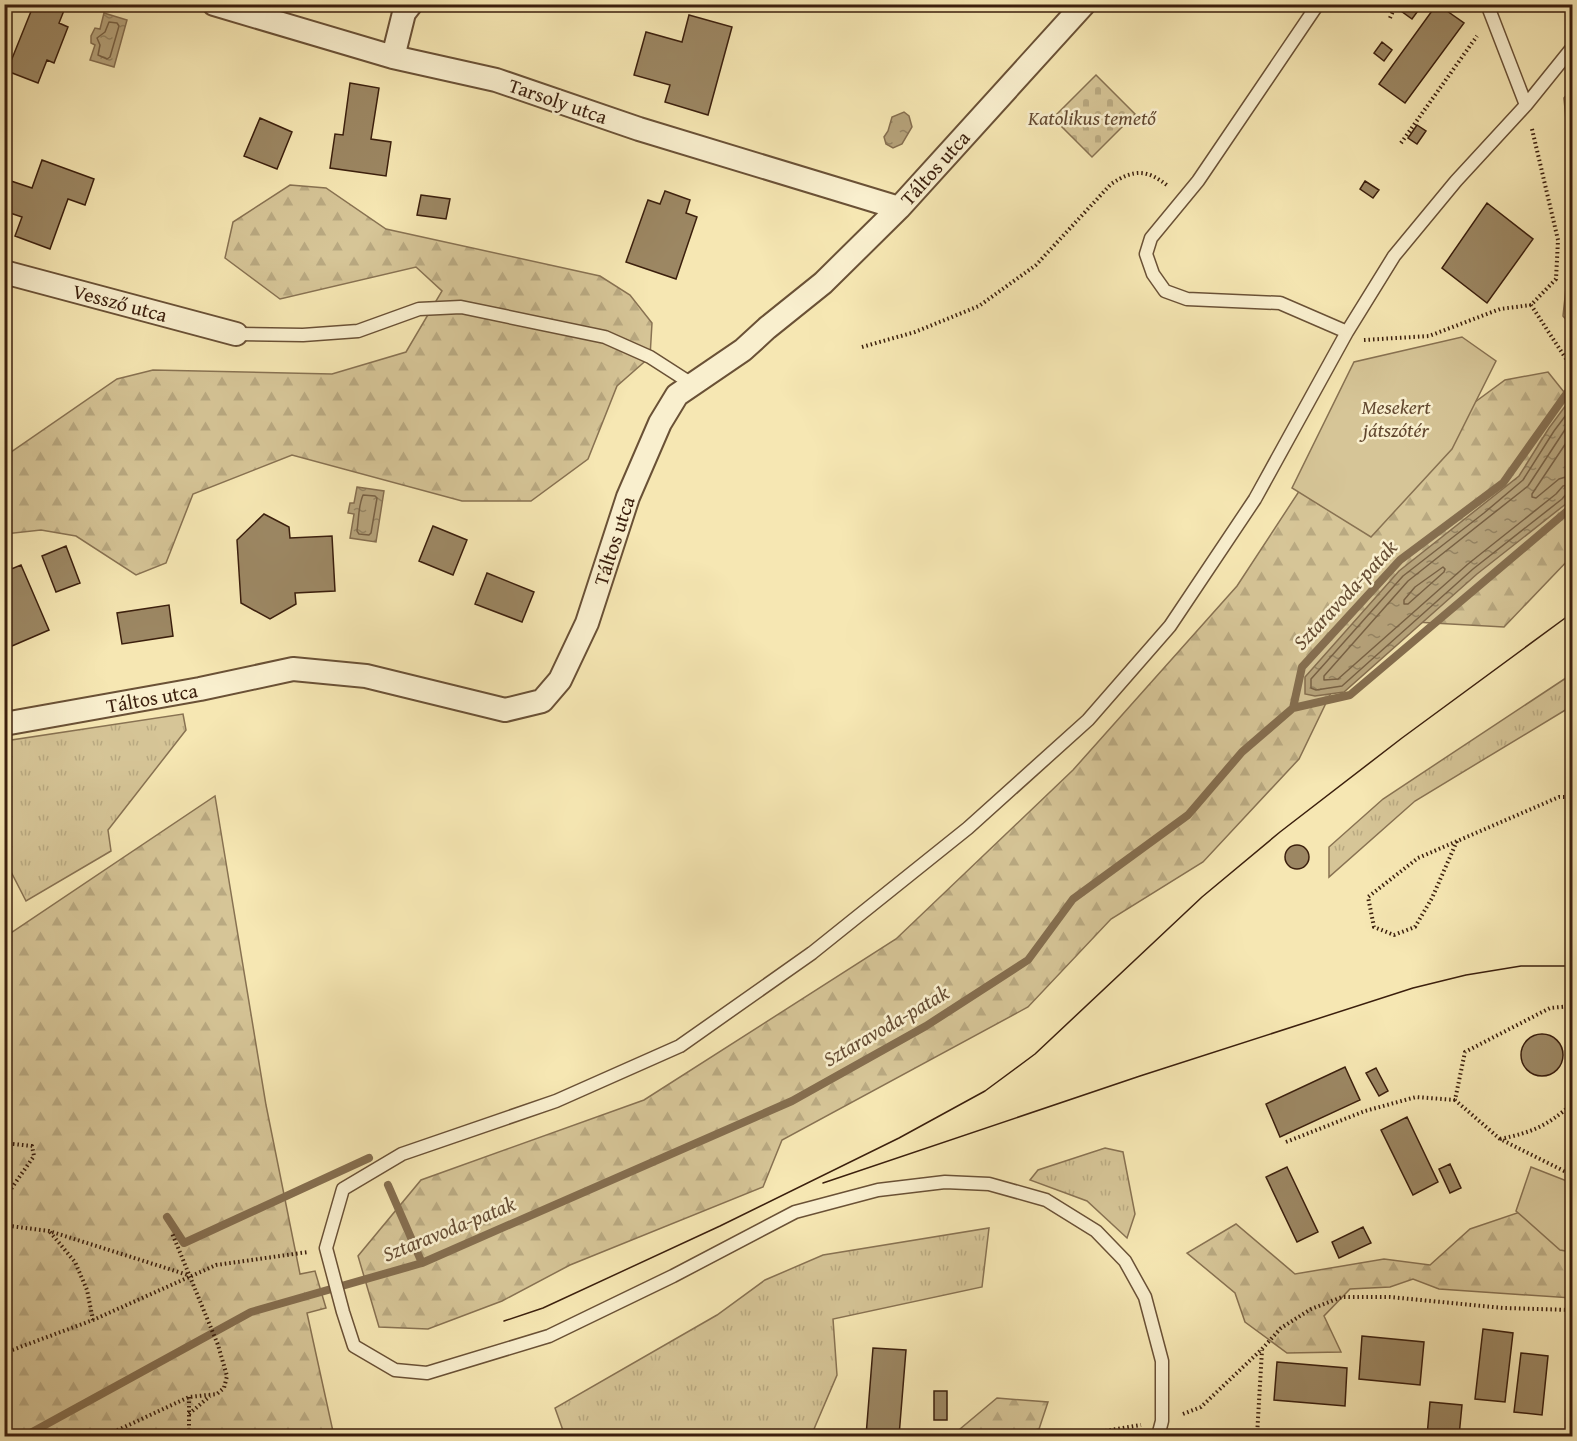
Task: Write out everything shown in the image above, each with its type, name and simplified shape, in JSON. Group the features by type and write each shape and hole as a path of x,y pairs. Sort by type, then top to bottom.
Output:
{"street":[{"name":"Tarsoly utca","path":"214,4 393,57 496,80 639,129 899,208"},
{"path":"393,57 404,13 411,4"},
{"name":"Táltos utca","path":"4,724 200,689 293,669 366,676 505,710 542,701 560,680 587,623 628,496 660,423 677,395 743,350 823,284 899,208 1084,4"},
{"name":"Vessző utca","path":"4,272 236,334"}],"lane":[{"path":"1318,4 1198,181 1151,238 1146,254 1153,274 1165,291 1187,299 1280,303 1347,332"},
{"path":"1489,10 1526,105"},
{"path":"1158,1437 1162,1421 1162,1361 1145,1297 1125,1261 1096,1232 1046,1200 989,1184 945,1182 878,1190 795,1212 673,1276 549,1336 426,1373 394,1370 354,1347 326,1248 343,1189 402,1154 556,1101 680,1046 812,953 968,828 1088,720 1170,626 1255,499 1347,332 1394,256 1456,181 1526,105 1572,48"},
{"path":"236,334 303,335 358,331 419,309 461,307 605,337 650,357 692,384"}],"path":[{"path":"1390,18 1396,4"},
{"path":"1401,143 1489,10"},
{"path":"1347,332 1365,340 1429,336 1500,309 1531,305 1556,279 1558,240 1526,105"},
{"path":"862,347 915,332 979,306 1036,265 1111,184 1125,175 1140,172 1158,178 1183,198"},
{"path":"1531,305 1571,366"},
{"path":"1457,841 1432,898 1415,927 1394,935 1374,927 1368,897 1418,858 1457,841 1559,797 1572,797"},
{"path":"1455,1100 1465,1052 1550,1008 1572,1006"},
{"path":"1286,1143 1365,1111 1416,1097 1455,1100 1500,1139 1572,1175"},
{"path":"1500,1139 1529,1132 1554,1120 1572,1104"},
{"path":"4,1143 32,1146 34,1156 4,1199"},
{"path":"4,1223 10,1226 49,1231 189,1275"},
{"path":"49,1231 75,1262 87,1290 93,1320"},
{"path":"105,1437 189,1397 210,1396 224,1388 226,1376 218,1345 172,1233"},
{"path":"4,1353 93,1320 216,1264 297,1256 326,1248"},
{"path":"1074,1437 1162,1421 1201,1407 1281,1328 1311,1309 1342,1297 1390,1297 1503,1308 1572,1310"},
{"path":"1257,1437 1262,1349"},
{"path":"189,1414 210,1396"},
{"path":"189,1397 189,1437"}],"green space":[{"name":"Katolikus temető","path":"1096,75 1135,114 1092,157 1053,118"},
{"path":"1572,88 1572,186 1564,98"},
{"path":"290,185 326,188 386,229 600,276 630,295 652,323 650,357 617,386 588,459 531,501 462,501 292,455 193,494 166,563 136,575 76,536 41,530 5,534 4,457 117,379 153,370 332,374 406,352 442,291 416,267 280,299 225,258 233,222"},
{"path":"1572,233 1572,327 1563,316"},
{"name":"Mesekert játszótér","path":"1462,337 1496,361 1452,449 1371,537 1292,488 1354,362"},
{"path":"1548,372 1572,402 1572,556 1504,627 1397,621 1341,672 1299,759 1203,862 1111,919 1028,1007 782,1140 763,1187 570,1265 502,1301 428,1329 379,1327 358,1256 421,1180 644,1100 896,939 1073,770 1237,586 1349,415 1418,444 1505,380"},
{"path":"1572,674 1572,706 1415,801 1329,877 1329,847 1383,799"},
{"path":"183,714 186,730 108,830 111,851 26,901 5,860 5,741"},
{"path":"215,796 266,1105 300,1274 315,1271 326,1308 307,1313 334,1436 5,1436 5,937"},
{"path":"1105,1148 1123,1152 1135,1214 1127,1238 1087,1201 1030,1180 1038,1170"},
{"path":"1531,1167 1572,1183 1572,1252 1560,1250 1516,1211"},
{"path":"1529,1209 1572,1230 1572,1298 1439,1289 1413,1279 1390,1287 1350,1289 1324,1316 1341,1352 1287,1353 1245,1322 1235,1293 1187,1253 1236,1224 1295,1274 1384,1259 1430,1265 1470,1229"},
{"path":"989,1228 982,1287 833,1319 837,1375 811,1436 565,1436 555,1408 717,1315 765,1280 823,1255"},
{"path":"997,1398 1048,1402 1039,1429 1010,1436 962,1436 960,1429"}],"water":[{"path":"104,13 127,20 114,67 90,60 95,45 91,43 91,36 95,28 100,29"},
{"path":"904,112 909,116 912,127 902,144 893,148 886,144 884,137 892,117"},
{"path":"1572,397 1572,494 1567,503 1477,574 1344,692 1315,696 1305,694 1305,677 1399,571 1519,476 1549,428"},
{"path":"357,487 384,491 376,542 350,538 354,514 348,513 350,503 354,503"}],"building":[{"path":"34,4 56,4 65,8 59,23 68,27 54,63 47,60 38,83 7,71"},
{"path":"1405,4 1423,4 1412,19 1401,11"},
{"path":"1437,4 1464,23 1405,103 1379,84"},
{"path":"689,15 732,27 708,115 665,102 670,85 634,75 646,32 682,42"},
{"path":"1382,42 1392,50 1384,61 1374,53"},
{"path":"350,83 379,88 371,139 391,142 386,176 330,168 335,134 343,135"},
{"path":"260,118 292,132 277,169 244,156"},
{"path":"1417,125 1426,131 1417,144 1408,138"},
{"path":"42,160 94,179 85,205 68,199 50,249 15,236 22,217 4,211 4,200 11,181 32,188"},
{"path":"1365,181 1379,190 1373,198 1360,189"},
{"path":"665,191 690,200 686,213 697,217 676,279 626,262 648,200 660,204"},
{"path":"421,195 450,199 446,219 417,215"},
{"path":"1487,203 1533,239 1487,303 1442,268"},
{"path":"264,514 289,527 290,538 332,536 335,591 295,593 296,604 270,619 241,603 237,540"},
{"path":"433,526 467,540 453,575 419,561"},
{"path":"66,546 80,583 56,592 42,556"},
{"path":"21,565 49,630 12,646 4,630 4,572"},
{"path":"487,573 534,592 522,622 475,604"},
{"path":"169,605 173,636 122,644 117,613"},
{"path":"1297,845 1306,848 1309,857 1306,866 1297,869 1288,866 1285,857 1288,848"},
{"path":"1542,1034 1550,1035 1557,1040 1562,1047 1562,1063 1557,1070 1550,1075 1542,1076 1534,1075 1527,1070 1522,1063 1521,1055 1522,1047 1527,1040 1534,1035"},
{"path":"1345,1067 1360,1100 1280,1137 1266,1104"},
{"path":"1376,1068 1388,1091 1379,1096 1366,1073"},
{"path":"1407,1117 1438,1182 1413,1195 1381,1130"},
{"path":"1450,1164 1461,1188 1450,1193 1439,1169"},
{"path":"1287,1167 1318,1232 1297,1242 1266,1177"},
{"path":"1363,1227 1371,1243 1339,1258 1332,1242"},
{"path":"1483,1329 1513,1333 1505,1402 1475,1399"},
{"path":"1362,1336 1424,1342 1420,1385 1359,1379"},
{"path":"873,1348 906,1350 899,1436 866,1436"},
{"path":"1521,1353 1548,1356 1542,1415 1514,1412"},
{"path":"1277,1362 1347,1368 1345,1406 1274,1400"},
{"path":"934,1391 947,1391 947,1420 934,1420"},
{"path":"1430,1402 1462,1405 1459,1436 1427,1436"}],"waterway":[{"name":"Sztaravoda-patak","path":"25,1436 251,1312 422,1263 792,1101 926,1026 1028,960 1073,899 1188,815 1242,752 1293,708 1302,667 1400,560 1503,483 1572,386"},
{"path":"1293,708 1350,695 1572,507"},
{"path":"167,1217 184,1243 369,1158"},
{"path":"388,1185 422,1263"}],"tram line":[{"path":"504,1321 543,1308 720,1226 899,1138 985,1091 1035,1054 1202,897 1280,832 1402,738 1572,613"},
{"path":"823,1183 1140,1076 1413,988 1466,975 1521,966 1572,966"}]}
